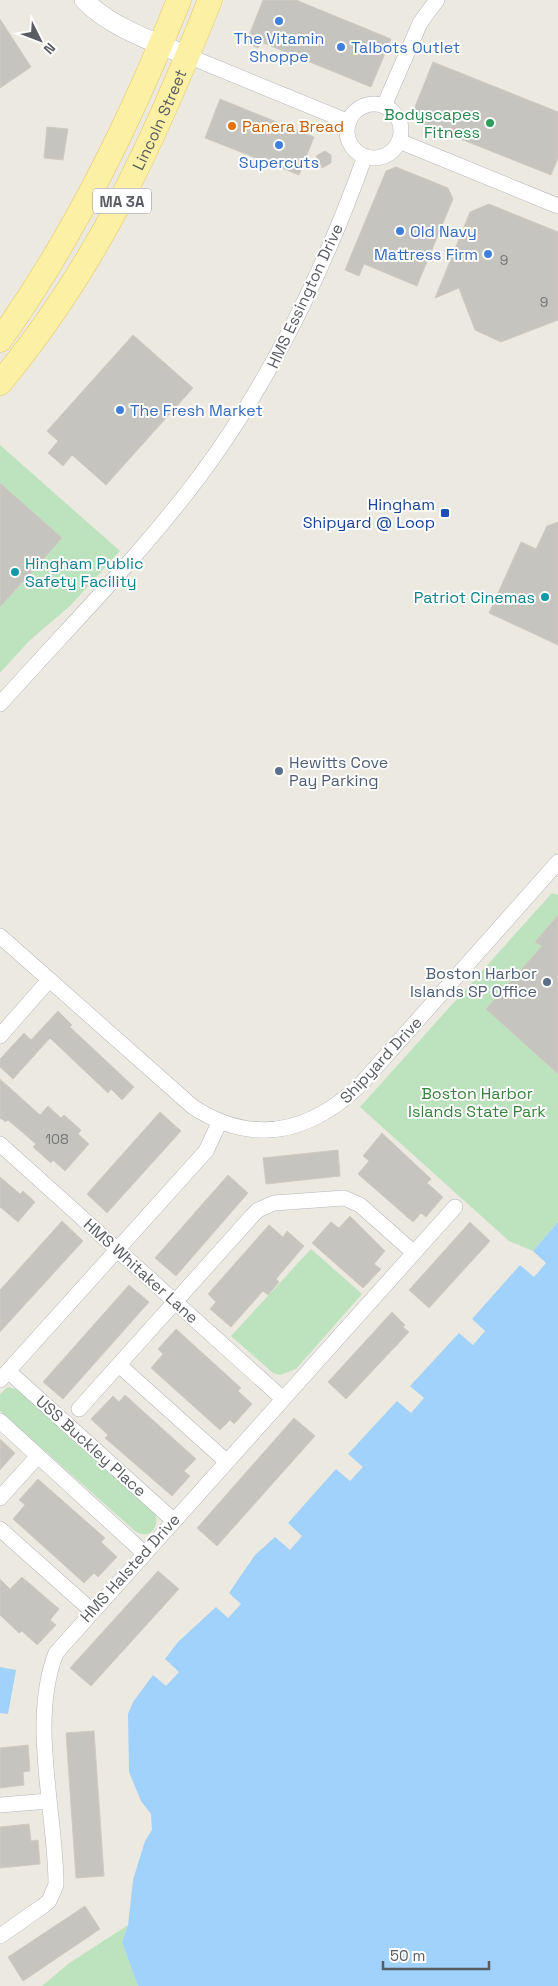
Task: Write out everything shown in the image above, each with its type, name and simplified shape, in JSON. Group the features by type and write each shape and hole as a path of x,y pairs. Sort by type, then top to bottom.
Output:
{"main road":[{"name":"Lincoln Street","path":"0,340 18,314 79,212 132,112 178,0"},
{"name":"Lincoln Street","path":"0,383 61,302 112,219 136,174 188,56 210,0"}],"street":[{"path":"84,0 96,11 143,38 349,122"},
{"path":"384,106 420,22 437,0"},
{"path":"376,104 384,106 397,116 400,124 399,141 387,155 378,158 365,156 354,148 349,140 349,122 360,109 376,104"},
{"path":"399,141 558,206"},
{"name":"HMS Essington Drive","path":"0,704 176,508 231,432 272,367 300,314 340,224 365,156"},
{"name":"Shipyard Drive","path":"0,936 185,1101 220,1121 245,1128 284,1128 304,1124 340,1104 380,1064 558,862"},
{"path":"0,1036 50,980"},
{"path":"4,1375 206,1152 220,1121"},
{"name":"HMS Whitaker Lane","path":"0,1144 282,1398"},
{"path":"79,1409 258,1210 274,1203 334,1197 352,1200 413,1252"},
{"name":"HMS Halsted Drive","path":"0,1936 44,1906 53,1894 56,1875 48,1801 44,1706 48,1675 56,1653 282,1398 456,1207"},
{"path":"119,1364 226,1461"},
{"name":"USS Buckley Place","path":"4,1375 173,1520"},
{"path":"0,1421 144,1552"},
{"path":"0,1498 38,1456"},
{"path":"0,1529 92,1611"},
{"path":"0,1805 48,1801"}],"green space":[{"path":"0,445 120,551 71,605 29,641 0,673"},
{"name":"Boston Harbor Islands State Park","path":"552,893 558,895 558,1222 533,1251 509,1241 360,1107"},
{"path":"311,1249 362,1294 296,1369 280,1375 273,1373 231,1336"},
{"path":"8,1387 19,1390 155,1512 156,1523 152,1531 140,1534 135,1531 0,1411 0,1394"},
{"path":"128,1925 122,1942 138,1986 42,1986 68,1964"}],"water":[{"path":"558,1222 558,1986 138,1986 122,1942 128,1925 133,1880 145,1841 152,1830 151,1814 141,1801 129,1772 128,1714 133,1702 153,1675 166,1686 179,1672 165,1659 178,1642 216,1607 228,1618 241,1604 229,1593 255,1555 275,1537 290,1550 302,1536 288,1523 336,1469 350,1481 363,1467 348,1454 397,1401 411,1413 424,1398 410,1386 459,1333 473,1345 485,1331 472,1319 520,1265 534,1277 546,1263 533,1251"},
{"path":"0,1667 16,1670 8,1714 0,1713"}],"building":[{"path":"263,0 296,0 391,39 371,87 261,42 258,48 246,43"},
{"path":"0,19 31,67 0,88"},
{"path":"433,62 558,112 558,158 551,175 410,119"},
{"path":"220,99 314,137 299,175 205,138"},
{"path":"47,127 68,129 63,160 44,158"},
{"path":"325,151 331,155 331,163 322,168 316,156"},
{"name":"Old Navy","path":"396,167 448,188 453,199 417,286 364,264 359,276 345,270 386,171"},
{"path":"489,204 558,232 558,320 501,342 475,330 459,288 435,298 470,212"},
{"name":"The Fresh Market","path":"133,335 193,388 106,485 72,455 63,466 48,453 58,441 47,431"},
{"name":"Hingham Public Safety Facility","path":"0,483 62,538 0,607"},
{"path":"558,522 558,645 489,613 521,542 536,549 547,526"},
{"path":"558,915 558,1074 486,1009 542,946 535,942"},
{"path":"58,1011 72,1025 70,1027 134,1087 122,1100 111,1089 108,1093 50,1038 13,1079 0,1067 0,1059 24,1033 31,1040"},
{"path":"0,1079 40,1115 48,1106 61,1118 64,1115 81,1130 78,1134 89,1144 65,1171 53,1160 51,1163 33,1147 36,1144 8,1120 6,1122 0,1118"},
{"path":"160,1112 181,1131 107,1213 87,1194"},
{"path":"382,1133 431,1179 427,1183 443,1197 426,1217 421,1213 413,1222 358,1174 369,1161 363,1156"},
{"path":"338,1150 340,1176 266,1184 263,1158"},
{"path":"228,1175 248,1193 176,1276 155,1258"},
{"path":"0,1177 20,1194 23,1191 35,1202 18,1222 0,1207"},
{"path":"350,1216 385,1251 374,1264 381,1269 363,1288 312,1243 331,1222 339,1228"},
{"path":"62,1221 83,1241 0,1332 0,1290"},
{"path":"470,1222 490,1241 429,1308 409,1290"},
{"path":"269,1225 283,1237 287,1231 304,1246 276,1279 279,1282 268,1295 263,1291 231,1327 210,1309 216,1302 208,1294"},
{"path":"129,1285 149,1302 63,1399 43,1382"},
{"path":"392,1312 409,1332 346,1399 328,1382"},
{"path":"176,1329 241,1388 238,1391 252,1404 234,1424 230,1420 220,1430 151,1368 163,1354 158,1349"},
{"path":"125,1395 196,1459 184,1471 190,1476 172,1496 105,1438 108,1435 91,1419 113,1396 119,1402"},
{"path":"294,1418 315,1436 217,1546 197,1528"},
{"path":"0,1439 15,1453 0,1470"},
{"path":"38,1479 105,1538 101,1542 117,1557 98,1577 94,1573 84,1583 13,1519 25,1505 19,1500"},
{"path":"158,1571 179,1589 91,1686 70,1668"},
{"path":"22,1577 59,1609 50,1620 56,1625 37,1645 22,1631 19,1633 0,1615 0,1579 10,1589"},
{"path":"94,1731 104,1876 76,1878 66,1733"},
{"path":"28,1745 30,1771 23,1772 24,1785 0,1788 0,1748"},
{"path":"29,1824 31,1841 38,1840 40,1864 0,1868 0,1827"},
{"path":"85,1906 100,1929 23,1981 8,1957"}],"place":[{"name":"The Vitamin Shoppe","path":"279,21"},
{"name":"Talbots Outlet","path":"341,47"},
{"name":"Bodyscapes Fitness","path":"490,123"},
{"name":"Panera Bread","path":"232,126"},
{"name":"Supercuts","path":"279,145"},
{"name":"Old Navy","path":"400,231"},
{"name":"Mattress Firm","path":"488,254"},
{"name":"The Fresh Market","path":"120,410"},
{"name":"Hingham Shipyard @ Loop","path":"445,513"},
{"name":"Hingham Public Safety Facility","path":"15,572"},
{"name":"Patriot Cinemas","path":"545,597"},
{"name":"Hewitts Cove Pay Parking","path":"279,771"},
{"name":"Boston Harbor Islands SP Office","path":"547,982"}]}
